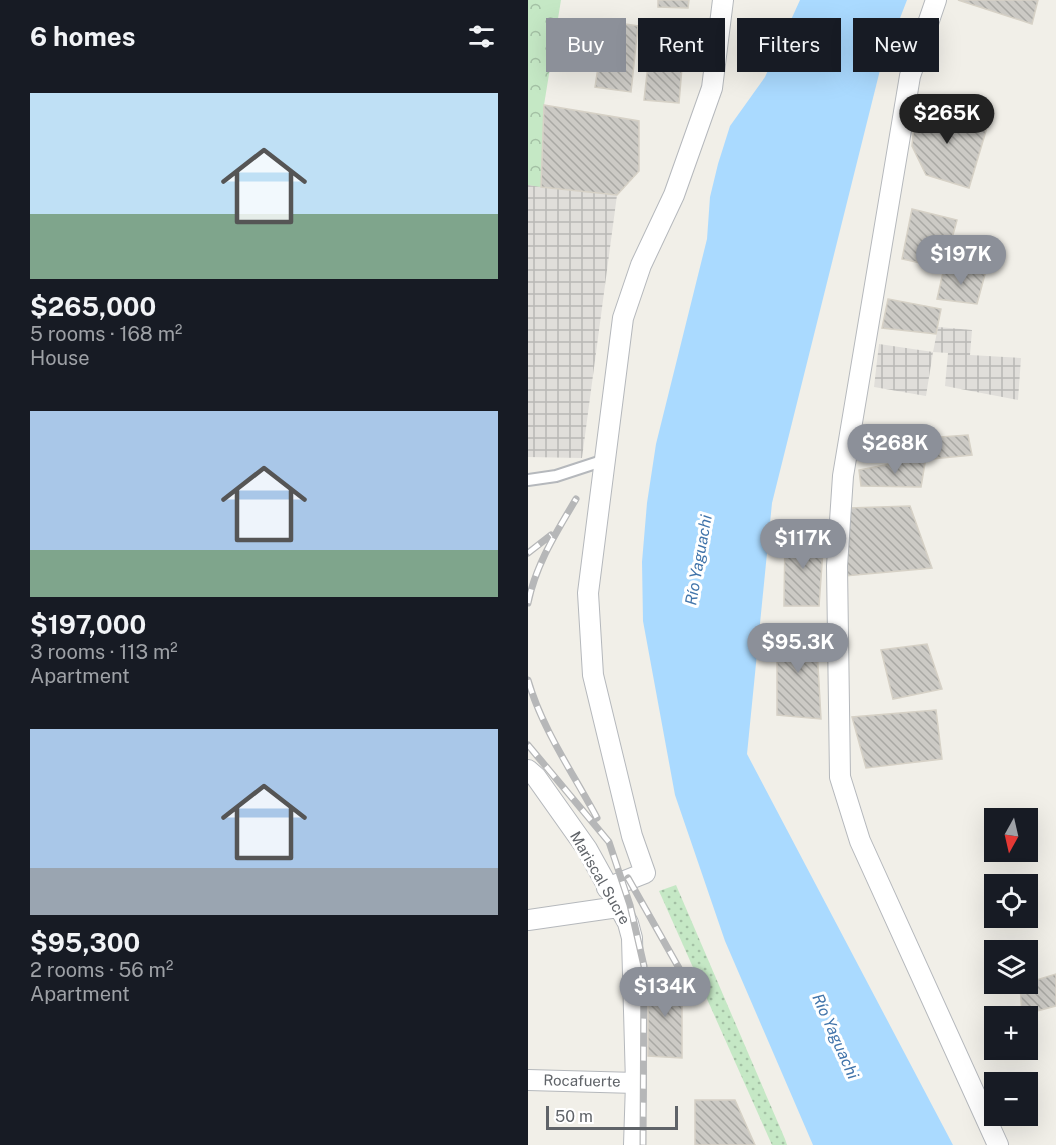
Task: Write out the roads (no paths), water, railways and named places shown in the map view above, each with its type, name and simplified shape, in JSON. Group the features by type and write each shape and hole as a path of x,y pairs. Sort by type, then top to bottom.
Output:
{"street":[{"path":"607,888 645,873 632,836 593,675 588,593 623,318 641,266 674,195 712,88 723,0"},
{"path":"936,0 910,76 843,476 837,566 840,777 860,841 998,1145"},
{"name":"Mariscal Sucre","path":"528,770 536,777 587,849 628,923 634,951 636,1083 634,1145"},
{"path":"528,920 618,907"},
{"name":"Rocafuerte","path":"528,1080 636,1083"}],"lane":[{"path":"528,480 556,476 605,460"}],"water":[{"name":"Río Yaguachi","path":"800,0 907,0 900,18 853,18 853,72 880,72 772,503 747,754 953,1145 813,1145 725,941 675,795 643,621 642,562 647,503 656,444 707,239 710,197 730,126 767,72 841,72 841,18 792,18"}],"railway":[{"path":"528,603 541,562 576,499"},
{"path":"528,553 551,535"},
{"path":"528,680 541,716 597,818"},
{"path":"528,745 609,842 630,905 644,966 643,1145"},
{"path":"628,878 684,977"}]}
